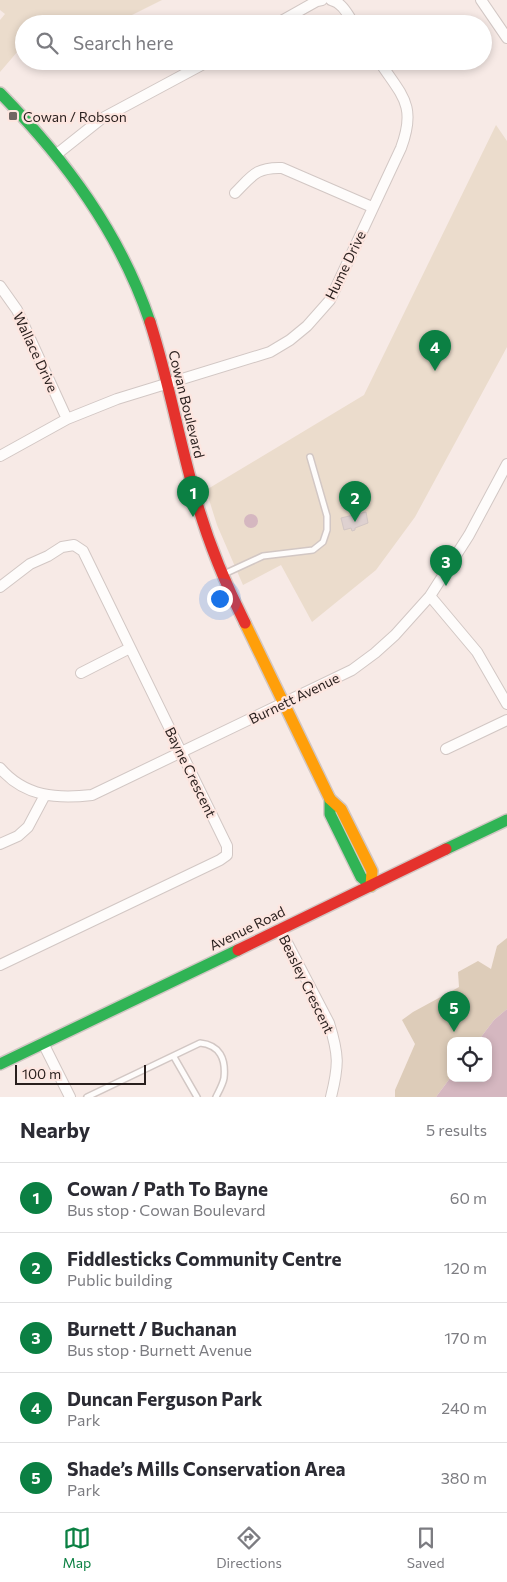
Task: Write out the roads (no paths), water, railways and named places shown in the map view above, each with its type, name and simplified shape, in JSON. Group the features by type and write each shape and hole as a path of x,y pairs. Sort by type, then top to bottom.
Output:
{"street":[{"path":"292,15 322,0"},
{"path":"331,0 342,6 348,15"},
{"path":"481,0 491,15"},
{"path":"492,16 507,38"},
{"path":"57,154 101,119 192,70"},
{"name":"Hume Drive","path":"168,384 270,352 308,326 330,300 407,131 408,118 403,98 385,70"},
{"name":"Cowan Boulevard","path":"0,93 57,154 84,191 112,235 131,274 149,319 168,384 188,474 223,575 330,800 341,809 372,872 371,886"},
{"path":"234,193 256,172 269,168 282,168 372,208"},
{"name":"Wallace Drive","path":"0,286 17,310 68,420"},
{"path":"0,456 68,420 117,399 168,384"},
{"name":"Burnett Avenue","path":"0,768 7,776 24,787 44,795 72,797 92,795 352,670 395,635 430,596 469,535 507,464"},
{"name":"Bayne Crescent","path":"0,587 30,564 62,547 74,544 83,551 227,846 227,855 212,864 0,965"},
{"path":"430,596 477,652 507,704"},
{"path":"81,673 130,648"},
{"path":"446,749 507,720"},
{"path":"0,844 18,836 28,827 44,795"},
{"name":"Avenue Road","path":"0,1064 507,820"},
{"name":"Beasley Crescent","path":"280,929 329,1023 338,1055 337,1073 331,1097"},
{"path":"43,1043 70,1097"}],"lane":[{"path":"223,575 263,556 313,550 324,542 327,530 327,516 310,457"},
{"path":"87,1097 200,1043 208,1044 218,1050 224,1061 224,1079 216,1097"},
{"path":"174,1057 197,1097"}],"place":[{"name":"Cowan / Robson","path":"13,116"},
{"name":"Duncan Ferguson Park","path":"435,371"},
{"name":"Cowan / Path To Bayne","path":"193,517"},
{"name":"Fiddlesticks Community Centre","path":"355,522"},
{"name":"Burnett / Buchanan","path":"446,586"},
{"name":"Shade’s Mills Conservation Area","path":"454,1032"}]}
